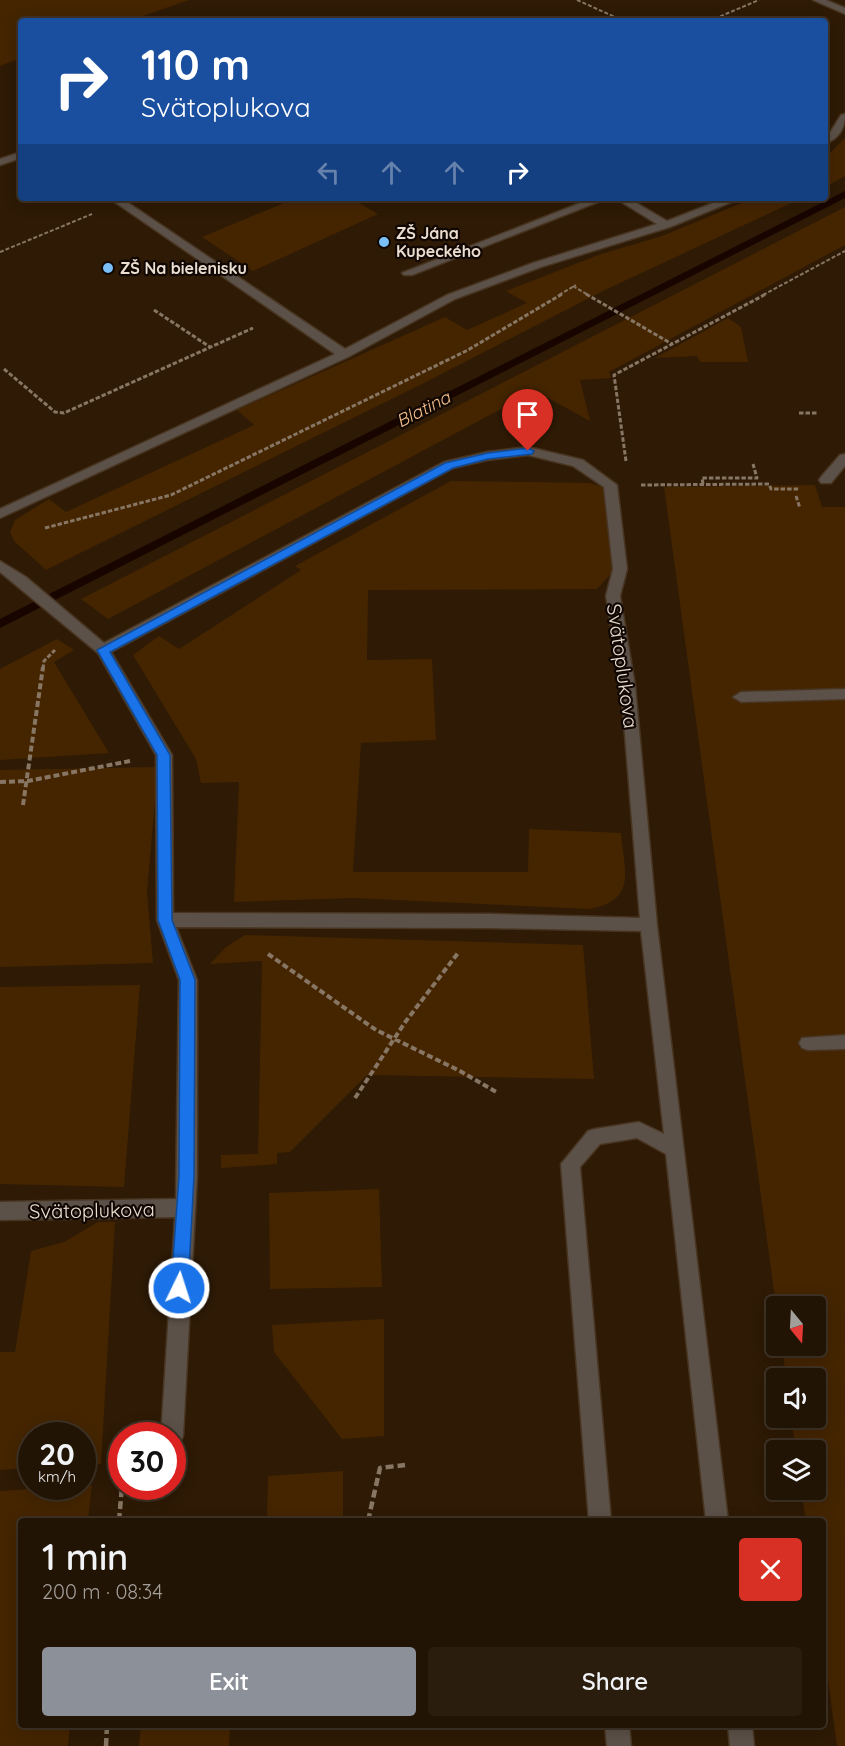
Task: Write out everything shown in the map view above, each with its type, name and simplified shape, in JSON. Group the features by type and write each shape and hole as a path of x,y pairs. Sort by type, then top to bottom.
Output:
{"street":[{"path":"818,0 845,11"},
{"path":"828,139 835,133 845,117"},
{"path":"0,162 18,155"},
{"path":"118,201 344,354"},
{"path":"408,273 595,201"},
{"path":"625,201 666,225"},
{"path":"0,513 344,354 451,297 537,265 666,225 727,201"},
{"path":"103,650 449,465 488,456 528,451 578,463 610,485"},
{"path":"826,480 845,458"},
{"name":"Svätoplukova","path":"610,485 620,569 613,596 628,686 649,924 717,1518"},
{"name":"Svätoplukova","path":"0,565 103,650 164,755 165,920 188,980 184,1208 173,1422"},
{"path":"741,697 845,694"},
{"path":"165,920 479,920 649,924"},
{"path":"808,1043 845,1042"},
{"path":"600,1518 570,1164 595,1137 639,1130 675,1150"},
{"name":"Svätoplukova","path":"0,1211 184,1208"},
{"path":"617,1728 619,1746"},
{"path":"740,1728 742,1746"}],"path":[{"path":"578,0 617,18"},
{"path":"716,18 759,0"},
{"path":"0,252 115,201"},
{"path":"610,485 629,477 614,375 845,251"},
{"path":"41,528 171,495 468,350 574,286"},
{"path":"584,293 672,344"},
{"path":"154,310 210,348"},
{"path":"4,369 55,412 64,412 284,313"},
{"path":"799,413 817,413"},
{"path":"704,484 702,478 757,478 753,464"},
{"path":"610,485 769,483 771,489 804,489"},
{"path":"795,489 800,508"},
{"path":"23,805 44,661 57,649"},
{"path":"0,782 28,781 164,755"},
{"path":"355,1098 393,1039 450,961 465,946"},
{"path":"262,951 376,1030 460,1071 498,1093"},
{"path":"369,1518 380,1468 405,1465"},
{"path":"119,1518 121,1500"},
{"path":"106,1746 107,1728"}],"shaded area":[{"path":"0,0 189,0 137,18 18,18 18,59 0,66"},
{"path":"845,138 845,176 828,185 828,155"},
{"path":"289,201 356,201 378,214 253,271 202,237"},
{"path":"747,201 796,201 605,290 426,382 46,570 14,541 10,532 15,520 49,499 66,512 254,425 237,410 445,317 467,330 527,303 506,291 601,254 662,236"},
{"path":"845,207 845,245 609,372 611,378 580,380 590,421 535,391 108,619 81,599"},
{"path":"728,318 741,327 748,362 700,362 697,356 655,358"},
{"path":"451,481 590,483 602,487 606,491 614,570 597,589 368,590 367,660 432,659 436,740 361,743 353,872 528,872 529,829 621,833 625,871 621,891 615,899 605,905 589,909 353,898 234,902 239,782 201,783 196,759 133,655 159,636 179,649 301,570 295,566"},
{"path":"815,485 822,507 845,507 845,1746 837,1746 826,1666 826,1518 806,1518 803,1500 826,1500 826,1440 794,1440 793,1428 826,1428 826,1368 785,1368 783,1356 826,1356 826,1296 775,1296 664,487"},
{"path":"57,639 74,650 54,662 109,753 0,760 0,669"},
{"path":"158,767 147,892 153,963 0,967 0,770"},
{"path":"245,935 583,945 594,1079 367,1075 290,1152 277,1153 277,1164 221,1168 221,1155 258,1154 262,961 210,964 226,947"},
{"path":"140,985 124,1187 0,1184 0,987"},
{"path":"379,1189 382,1287 270,1289 269,1193"},
{"path":"98,1222 115,1222 101,1464 96,1464 96,1422 18,1422 18,1469 0,1470 0,1352 15,1352 31,1251 64,1242"},
{"path":"384,1319 384,1436 342,1439 274,1352 272,1325"},
{"path":"343,1471 343,1518 267,1518 268,1476"},
{"path":"18,1490 18,1500 90,1500 88,1518 18,1518 18,1728 70,1728 68,1746 0,1746 0,1491"},
{"path":"141,1728 230,1728 229,1746 139,1746"}],"waterway":[{"name":"Blatina","path":"0,624 845,194"}],"place":[{"name":"ZŠ Jána Kupeckého","path":"384,242"},
{"name":"ZŠ Na bielenisku","path":"108,268"}],"route":[{"path":"179,1288 187,1176 188,980 165,920 164,755 103,650 449,465 488,456 528,451"}]}
